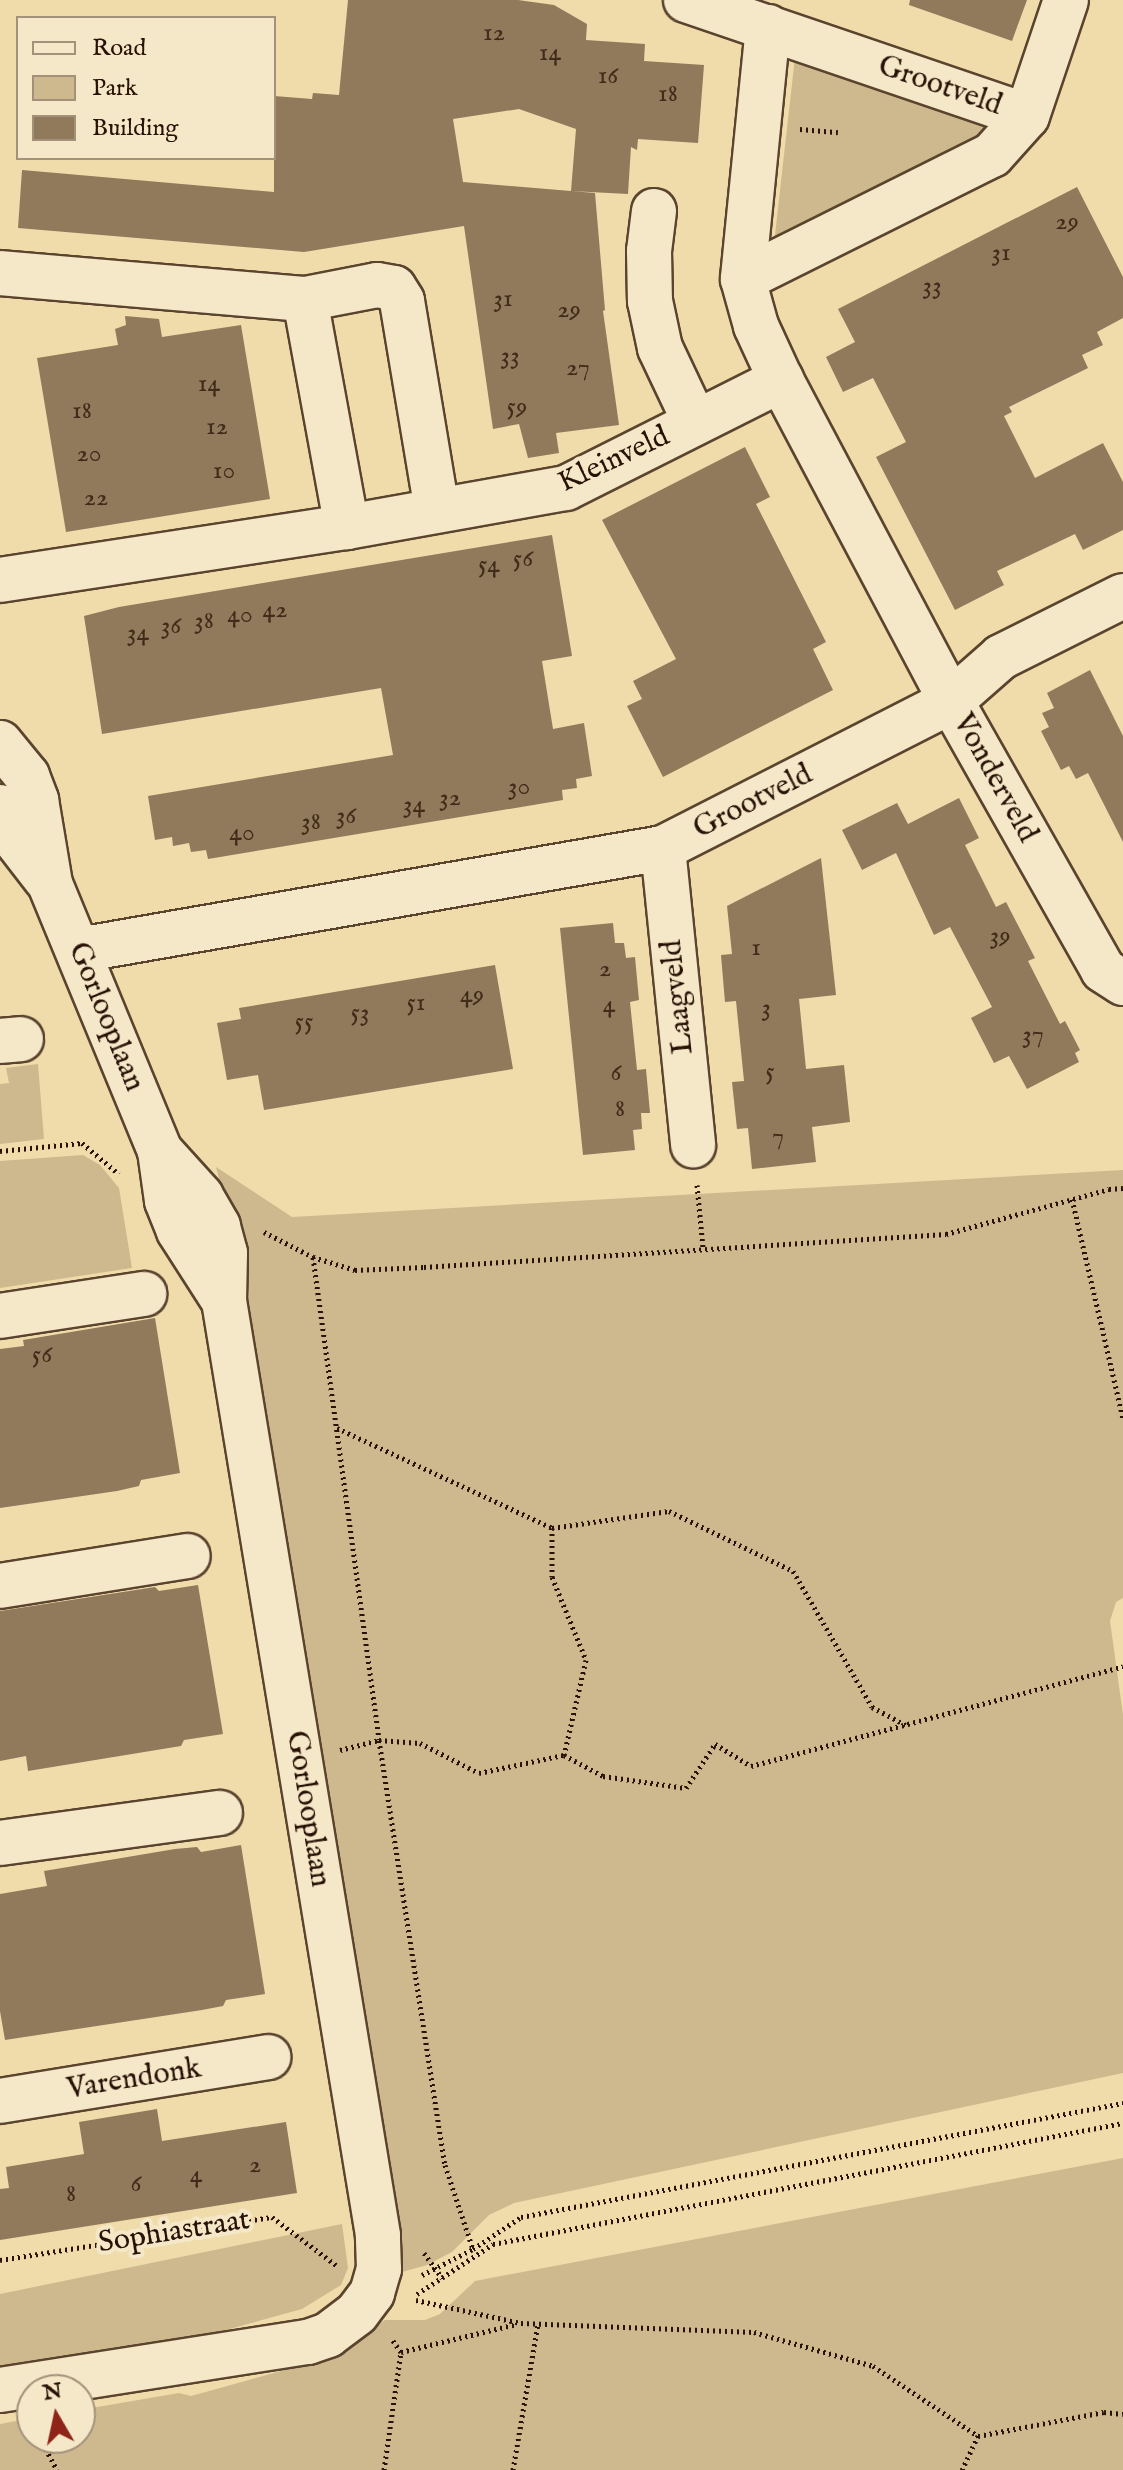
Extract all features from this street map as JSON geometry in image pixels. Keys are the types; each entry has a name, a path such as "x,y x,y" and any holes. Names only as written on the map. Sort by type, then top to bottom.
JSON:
{"street":[{"name":"Grootveld","path":"686,0 1027,116 992,155 743,279"},
{"path":"1027,116 1066,0"},
{"path":"768,27 743,279 756,326 781,380 951,701"},
{"path":"654,211 649,251 650,301 660,348 695,422"},
{"path":"0,273 305,299 377,285 394,288 402,301 437,510"},
{"path":"305,299 347,527"},
{"name":"Kleinveld","path":"0,580 347,527 566,488 781,380"},
{"name":"Vonderveld","path":"1123,596 1001,657 951,701 1103,970 1123,983"},
{"name":"Grootveld","path":"79,950 663,848 951,701"},
{"name":"Gorlooplaan","path":"0,743 27,776 36,800 50,884"},
{"name":"Gorlooplaan","path":"0,807 12,835 50,884 160,1151 167,1201 179,1231 224,1301 378,2235 376,2302"},
{"name":"Laagveld","path":"663,848 693,1145"},
{"path":"0,1316 144,1294"},
{"path":"0,1586 188,1556"},
{"path":"0,1843 220,1813"},
{"name":"Varendonk","path":"0,2101 268,2057"},
{"path":"0,2390 308,2342 328,2335 376,2302"}],"path":[{"path":"0,1151 82,1143"},
{"path":"693,1145 703,1247"},
{"path":"473,2249 445,2165 379,1740 313,1257 355,1270 946,1234 1123,1188"},
{"path":"1072,1199 1123,1419"},
{"path":"337,1428 552,1528 669,1511 793,1571 872,1707 907,1725"},
{"path":"552,1528 552,1577 586,1660 564,1755"},
{"path":"327,1753 379,1740 420,1743 479,1773 564,1755 603,1776 686,1788 715,1744 751,1766 1123,1666"},
{"path":"376,2302 473,2249 521,2217 1123,2103"},
{"path":"376,2302 493,2244 1123,2123"},
{"name":"Sophiastraat","path":"0,2260 272,2217 376,2302"},
{"path":"376,2302 521,2323 754,2332 873,2366 978,2436 1104,2412 1123,2414"},
{"path":"376,2302 401,2352 384,2470"},
{"path":"401,2352 521,2323"},
{"path":"513,2470 538,2324"},
{"path":"962,2470 978,2436"}],"green space":[{"path":"795,57 988,122 991,132 777,243 775,235"},
{"path":"38,1064 44,1139 0,1144 0,1084 9,1083 6,1068"},
{"path":"83,1155 100,1165 119,1188 132,1268 0,1288 0,1161"},
{"path":"216,1167 292,1217 1123,1170 1123,1598 1116,1602 1110,1621 1123,1715 1123,2073 514,2203 489,2215 452,2252 427,2265 402,2272 397,2216 236,1244"},
{"path":"1123,2158 1123,2470 0,2470 0,2424 16,2421 16,2454 96,2454 96,2407 179,2393 191,2396 324,2359 385,2320 425,2320 440,2314 475,2281"},
{"path":"342,2224 348,2268 341,2285 302,2309 179,2343 0,2371 0,2294"}],"building":[{"path":"348,0 518,0 554,5 587,24 586,40 645,44 644,61 704,65 698,143 638,139 637,150 631,147 628,194 571,191 595,193 603,311 619,425 556,433 559,453 528,458 519,424 493,429 464,226 304,252 18,228 22,170 274,192 276,96 312,99 313,93 339,95","holes":["519,109 576,129 571,191 463,182 453,119"]},
{"path":"910,0 1027,0 1012,41 909,5"},
{"path":"1077,187 1123,277 1123,318 1097,332 1103,345 1082,355 1088,368 1009,407 1012,412 1004,416 1035,478 1103,443 1123,482 1123,530 1083,550 1075,534 997,571 1004,585 955,610 876,457 906,442 873,378 843,392 826,357 855,342 838,309"},
{"path":"125,316 159,319 162,337 241,325 270,499 66,532 37,358 118,345 115,329 126,325"},
{"path":"745,447 770,497 756,504 826,642 813,649 833,690 663,777 627,706 642,699 633,681 676,659 602,520"},
{"path":"552,535 572,656 542,661 553,729 584,723 592,776 576,779 577,788 562,790 563,800 208,859 206,850 191,852 189,843 173,846 172,837 155,840 148,796 393,755 381,688 102,734 84,616 119,607"},
{"path":"1090,670 1123,736 1123,842 1088,773 1076,779 1069,766 1061,770 1041,731 1049,727 1042,713 1054,708 1047,693"},
{"path":"959,798 979,838 965,845 996,907 1006,902 1035,958 1028,961 1060,1024 1065,1021 1080,1050 1075,1053 1079,1062 1027,1089 1009,1056 994,1063 971,1018 992,1007 950,927 934,935 896,853 862,870 842,830 897,803 908,824"},
{"path":"821,858 836,995 799,999 806,1069 844,1065 850,1122 812,1127 816,1162 752,1169 748,1128 737,1129 732,1082 744,1081 736,1001 725,1002 721,955 732,954 727,906"},
{"path":"613,923 615,943 624,943 626,958 635,957 639,1000 630,1002 637,1070 646,1069 650,1113 641,1113 642,1129 633,1130 635,1150 583,1155 560,928"},
{"path":"495,965 513,1069 264,1110 258,1075 227,1080 217,1023 241,1019 239,1008"},
{"path":"155,1318 180,1473 141,1480 139,1486 117,1491 0,1508 0,1349 24,1346 23,1340"},
{"path":"198,1585 223,1734 184,1740 181,1746 28,1771 26,1756 0,1761 0,1611 155,1587 159,1591"},
{"path":"241,1845 265,1994 226,2000 223,2006 202,2010 5,2040 0,2011 0,1894 47,1886 44,1871 175,1849 197,1847 201,1852"},
{"path":"157,2109 162,2141 286,2122 297,2193 0,2240 0,2189 9,2188 6,2167 84,2154 79,2122"}]}
